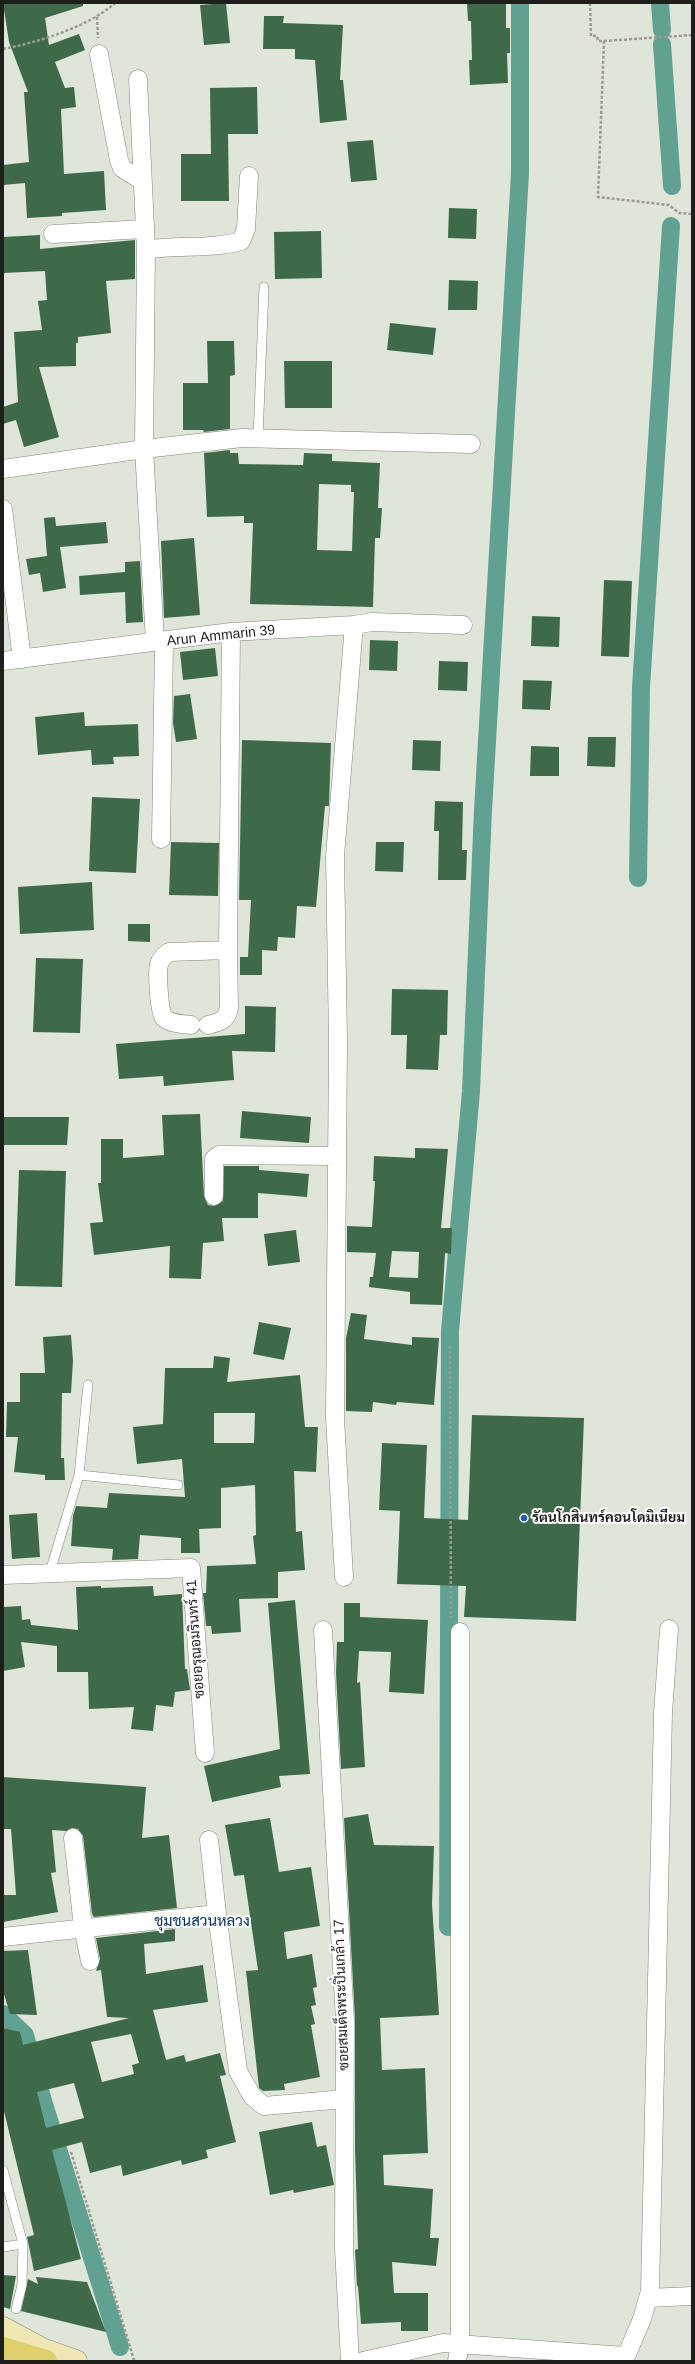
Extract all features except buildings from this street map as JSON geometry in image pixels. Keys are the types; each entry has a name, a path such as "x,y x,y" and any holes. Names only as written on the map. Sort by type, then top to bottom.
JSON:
{"main road":[{"path":"3,2328 42,2349 76,2361"},
{"path":"3,2348 46,2361"}],"street":[{"path":"99,54 119,160 122,168 142,181"},
{"path":"138,79 146,250 144,449 160,642 161,838"},
{"path":"146,250 168,246 225,246 241,241 246,229 249,176"},
{"path":"53,234 145,229"},
{"path":"3,469 144,449 242,438 471,444"},
{"path":"3,509 22,659"},
{"name":"Arun Ammarin 39","path":"3,661 231,632 354,625 372,622 463,625"},
{"path":"344,1577 335,1418 337,1156 335,856 354,625"},
{"path":"228,950 169,952 159,964 160,1008 163,1017 170,1022 200,1025 222,1021 228,1016 231,632"},
{"path":"214,1196 214,1158 218,1155 337,1156"},
{"name":"ซอยอรุณอมรินทร์ 41","path":"3,1575 50,1572 191,1568 204,1753"},
{"path":"363,2361 442,2343 458,2352 624,2359 642,2319 648,2298 663,1713 669,1629"},
{"name":"ซอยสมเด็จพระปิ่นเกล้า 17","path":"323,1630 345,2021 344,2248 350,2361"},
{"path":"458,2352 460,1632"},
{"path":"73,1838 83,1927 90,1961"},
{"path":"209,1840 217,1914 238,2071 252,2096 264,2106 345,2099"},
{"path":"3,1937 83,1927 217,1914"},
{"path":"648,2298 692,2296"}],"lane":[{"path":"258,438 264,287"},
{"path":"50,1572 79,1475 88,1385"},
{"path":"79,1475 178,1485"},
{"path":"3,2170 23,2244 22,2285 16,2309"},
{"path":"3,2247 23,2244"}],"path":[{"path":"3,49 33,43 103,14 115,3"},
{"path":"590,3 590,36 597,36 598,41 692,35"},
{"path":"604,41 598,197 669,205 679,212 692,214"},
{"path":"71,2152 134,2360"}],"waterway":[{"path":"448,1927 450,1331 471,1091 483,810 520,173 520,3"},
{"path":"660,3 662,30"},
{"path":"662,44 672,186"},
{"path":"638,878 641,687 671,226"},
{"path":"3,2014 25,2035 43,2101 120,2347"}],"place":[{"name":"รัตนโกสินทร์คอนโดมิเนียม","path":"524,1518"}],"district":[{"name":"ชุมชนสวนหลวง","path":"202,1922"}]}
